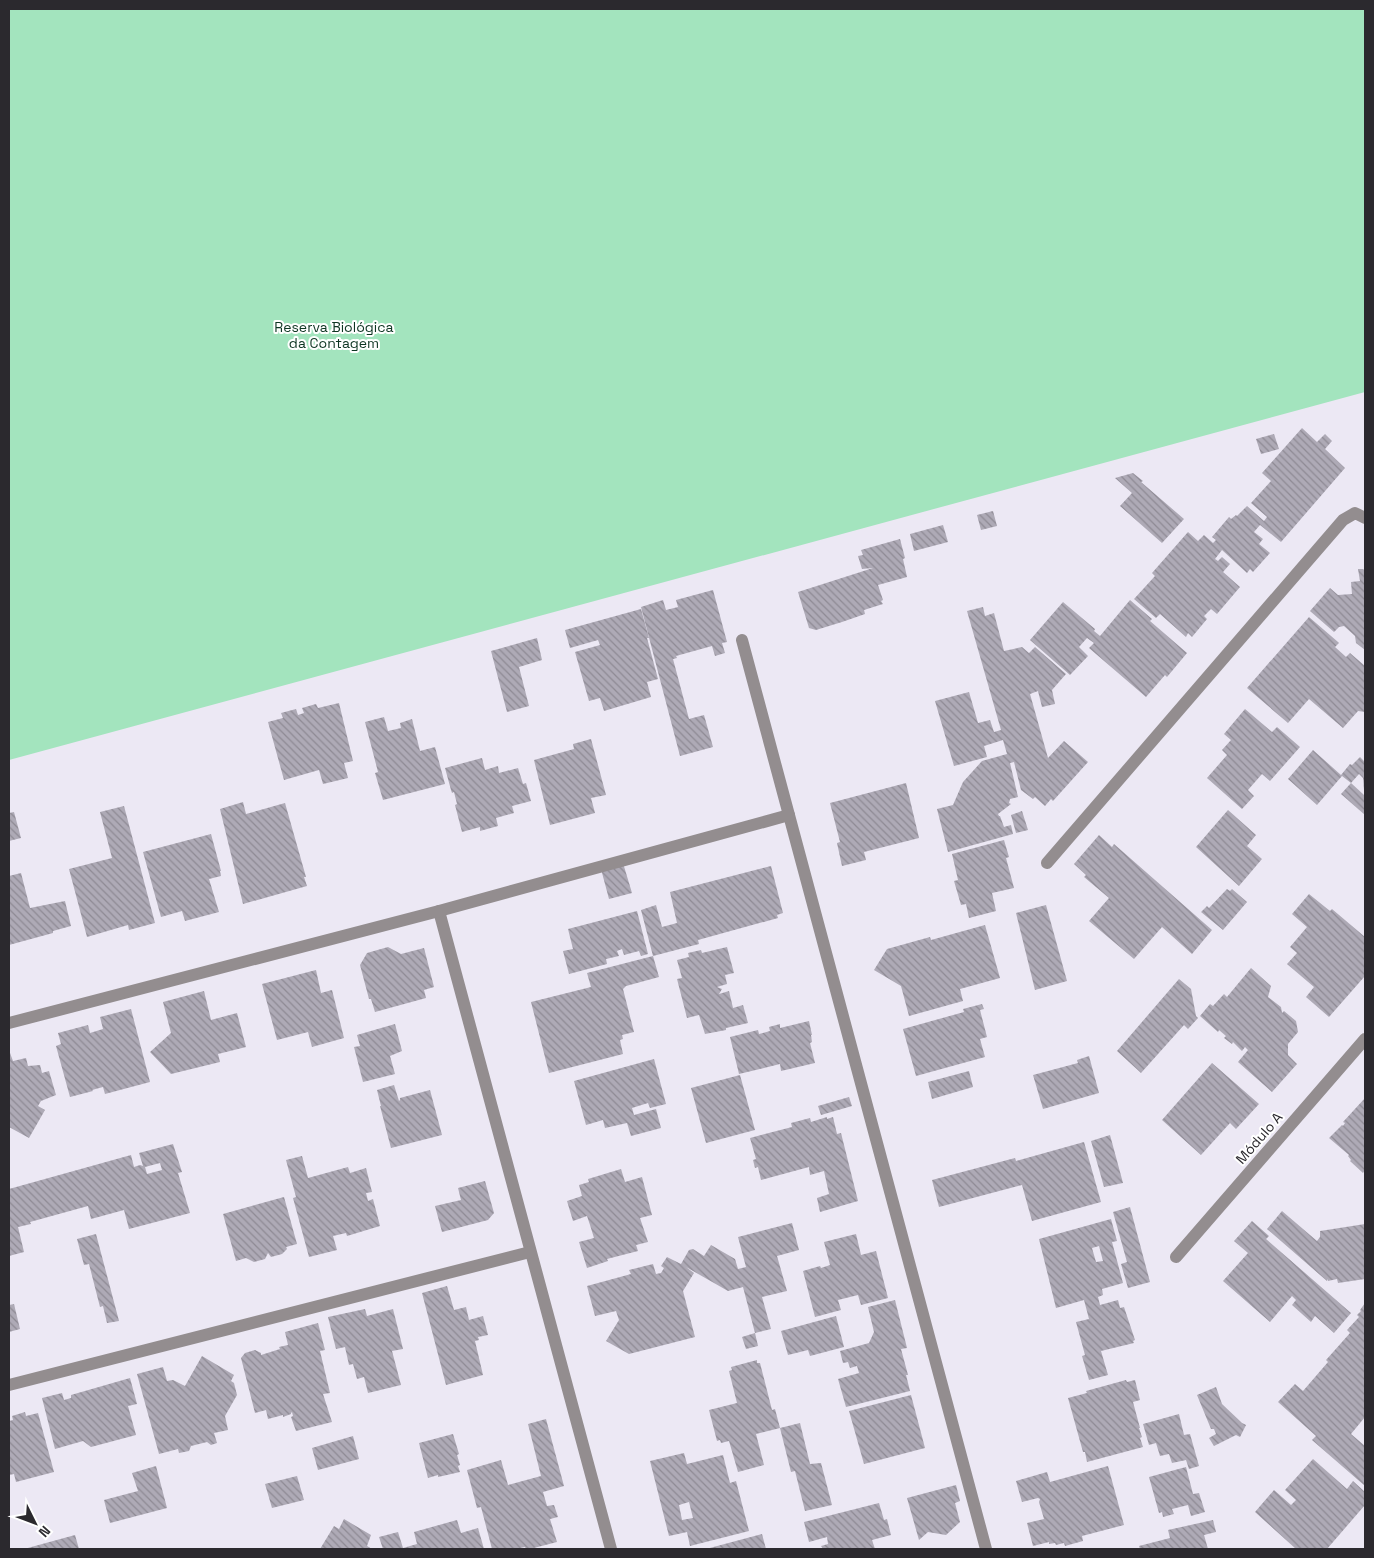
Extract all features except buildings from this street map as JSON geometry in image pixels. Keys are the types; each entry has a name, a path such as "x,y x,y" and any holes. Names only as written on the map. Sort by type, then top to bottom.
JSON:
{"street":[{"path":"1048,863 1342,520 1355,513 1365,518"},
{"path":"742,640 986,1549"},
{"path":"9,1023 438,911 789,815"},
{"path":"438,911 611,1549"},
{"name":"Módulo A","path":"1176,1257 1365,1039"},
{"path":"9,1385 530,1252"}],"green space":[{"name":"Reserva Biológica da Contagem","path":"9,9 1365,9 1365,392 9,760"}]}
